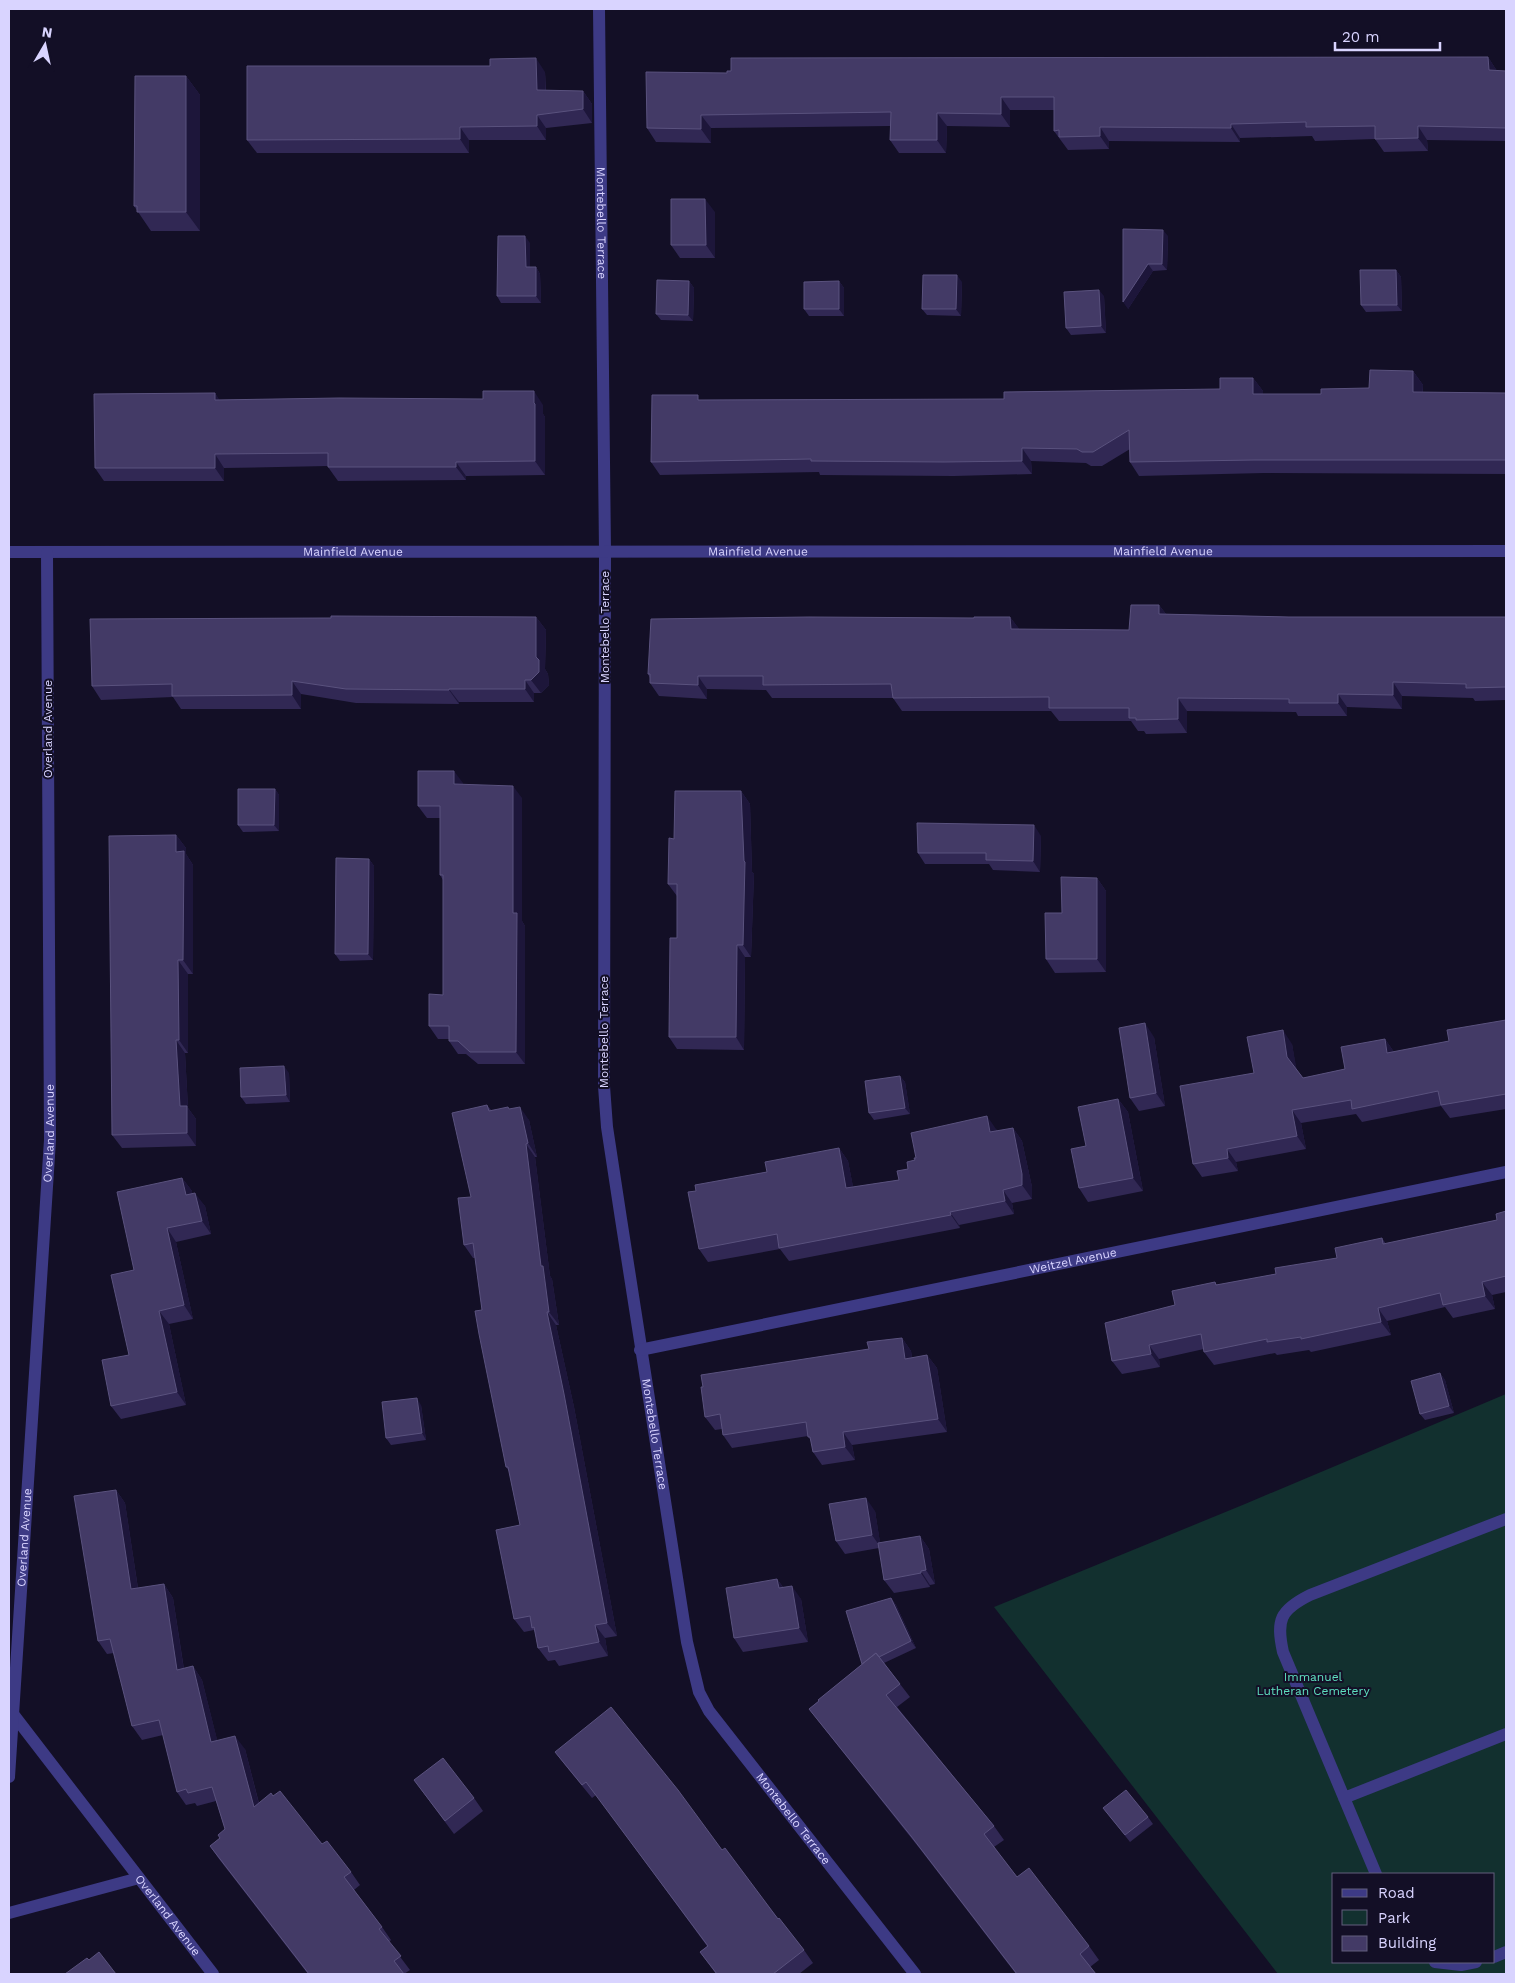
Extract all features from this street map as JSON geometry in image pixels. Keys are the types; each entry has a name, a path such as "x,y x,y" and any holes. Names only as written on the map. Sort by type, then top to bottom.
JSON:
{"street":[{"name":"Montebello Terrace","path":"599,9 605,552 604,1086 609,1136 640,1350 686,1642 699,1692 708,1710 915,1974"},
{"name":"Mainfield Avenue","path":"9,552 1506,551"},
{"name":"Overland Avenue","path":"9,1777 13,1714 13,1666 50,1140 47,552"},
{"name":"Weitzel Avenue","path":"640,1350 1506,1172"},
{"path":"1376,1873 1283,1652 1279,1634 1282,1618 1292,1604 1310,1596 1506,1519"},
{"name":"Overland Avenue","path":"13,1714 213,1974"},
{"path":"1344,1798 1506,1734"},
{"path":"9,1914 140,1878"},
{"path":"1444,1963 1461,1965 1471,1963"}],"green space":[{"name":"Immanuel Lutheran Cemetery","path":"1506,1394 1506,1974 1278,1974 994,1607"}],"building":[{"path":"1488,57 1489,70 1506,71 1506,128 1418,126 1418,138 1375,139 1375,126 1306,127 1306,122 1231,124 1231,128 1100,127 1100,136 1059,137 1059,130 1054,131 1054,97 1001,97 1001,114 937,113 937,140 890,140 891,112 701,115 701,129 647,128 646,72 727,73 727,71 731,71 731,58"},
{"path":"536,58 537,90 583,91 583,109 537,115 537,126 460,127 460,139 247,140 247,66 490,66 490,59"},
{"path":"135,76 186,76 186,212 137,212 137,206 134,206"},
{"path":"671,199 705,199 706,245 671,245"},
{"path":"1123,229 1163,230 1162,264 1148,264 1123,302"},
{"path":"498,236 525,236 526,267 536,267 536,296 497,296"},
{"path":"1360,270 1396,270 1397,305 1361,305"},
{"path":"923,275 957,275 956,309 922,309"},
{"path":"657,280 689,281 688,315 656,314"},
{"path":"839,281 839,309 804,309 804,282"},
{"path":"1099,290 1101,326 1066,328 1064,292"},
{"path":"1370,370 1413,371 1413,392 1506,393 1506,460 1130,462 1129,430 1093,452 1082,452 1077,449 1022,448 1022,461 811,461 811,459 651,462 652,395 698,395 698,400 1004,399 1004,392 1220,389 1220,378 1253,378 1253,394 1321,394 1321,389 1369,388"},
{"path":"483,391 534,391 535,461 456,462 456,467 328,467 328,453 215,454 215,468 95,468 94,394 215,393 215,400 339,398 483,399"},
{"path":"1131,605 1159,605 1159,614 1289,617 1506,617 1506,687 1466,688 1466,684 1393,682 1393,695 1338,694 1338,703 1289,703 1289,699 1178,698 1178,719 1136,720 1136,718 1129,718 1129,708 1049,708 1049,697 893,698 891,684 763,685 763,676 698,676 698,685 650,683 650,674 648,674 651,619 1010,617 1011,629 1129,630"},
{"path":"331,616 536,617 536,657 539,660 539,672 531,680 525,680 525,689 346,689 292,681 292,695 172,696 172,684 92,686 90,619 331,618"},
{"path":"418,771 454,771 454,784 513,786 513,913 517,913 516,1052 470,1052 458,1041 449,1041 449,1026 429,1026 429,994 443,995 443,875 440,875 440,806 418,806"},
{"path":"238,789 275,789 274,825 238,825"},
{"path":"675,791 741,791 745,862 743,945 737,945 736,1037 669,1037 670,938 677,938 677,884 668,884 669,838 674,839"},
{"path":"917,823 1034,825 1033,861 986,860 986,853 918,853"},
{"path":"176,835 176,852 184,851 183,960 178,960 179,1040 176,1040 180,1106 187,1106 187,1133 112,1135 109,836"},
{"path":"336,858 369,859 368,954 335,954"},
{"path":"1061,877 1097,878 1097,959 1046,959 1045,913 1062,913"},
{"path":"1506,1020 1506,1094 1441,1105 1438,1091 1352,1109 1351,1100 1292,1110 1297,1136 1227,1149 1228,1158 1193,1164 1180,1086 1254,1073 1247,1037 1283,1030 1287,1057 1303,1078 1345,1069 1341,1047 1385,1039 1387,1053 1449,1041 1447,1030"},
{"path":"1145,1023 1156,1093 1130,1098 1119,1028"},
{"path":"284,1066 286,1095 241,1097 240,1068"},
{"path":"900,1076 905,1108 869,1113 865,1081"},
{"path":"1118,1099 1133,1178 1079,1188 1071,1149 1086,1146 1078,1107"},
{"path":"487,1105 489,1111 508,1107 509,1109 520,1107 528,1143 526,1144 541,1266 543,1266 549,1312 547,1312 607,1623 595,1625 599,1642 549,1652 548,1646 538,1648 530,1616 514,1619 496,1530 520,1525 508,1467 506,1467 475,1311 482,1310 473,1243 464,1245 458,1198 471,1197 452,1113"},
{"path":"987,1116 990,1132 1013,1128 1022,1174 1022,1185 1003,1190 1005,1201 950,1212 951,1215 779,1248 777,1234 699,1249 688,1192 696,1191 695,1185 767,1172 765,1162 839,1148 846,1188 899,1180 897,1171 908,1169 907,1162 916,1158 911,1133"},
{"path":"182,1178 186,1195 195,1193 202,1221 167,1228 184,1305 159,1311 177,1392 111,1406 102,1360 129,1355 111,1275 134,1270 117,1192"},
{"path":"1506,1211 1506,1276 1482,1282 1485,1296 1443,1305 1440,1293 1378,1308 1381,1322 1301,1339 1301,1337 1267,1342 1267,1339 1204,1352 1201,1334 1149,1345 1151,1354 1112,1361 1105,1323 1175,1305 1172,1291 1215,1282 1216,1285 1276,1274 1275,1268 1337,1258 1335,1248 1382,1238 1383,1244 1497,1220 1496,1214"},
{"path":"902,1338 905,1359 927,1355 938,1419 843,1432 845,1447 813,1452 806,1422 723,1435 720,1414 705,1417 701,1375 869,1349 867,1342"},
{"path":"1440,1373 1449,1406 1420,1414 1411,1381"},
{"path":"417,1398 422,1433 386,1438 382,1402"},
{"path":"116,1490 131,1589 164,1584 177,1670 193,1666 211,1742 235,1736 254,1807 271,1793 273,1796 280,1791 322,1844 327,1841 351,1872 344,1877 382,1927 379,1929 401,1956 394,1961 404,1974 309,1974 210,1846 220,1838 218,1835 225,1829 212,1787 188,1793 186,1789 177,1792 159,1720 132,1726 110,1639 98,1641 74,1496"},
{"path":"866,1498 872,1535 836,1541 829,1504"},
{"path":"920,1536 926,1570 921,1571 921,1573 884,1580 878,1543"},
{"path":"777,1579 779,1588 792,1586 799,1628 734,1638 726,1588"},
{"path":"891,1598 911,1641 879,1657 876,1653 862,1664 846,1611"},
{"path":"876,1653 900,1684 886,1695 994,1826 984,1834 1017,1877 1029,1868 1089,1946 1080,1954 1096,1974 1017,1974 911,1836 809,1709"},
{"path":"611,1707 678,1790 722,1850 725,1848 778,1919 804,1950 773,1974 717,1974 700,1952 708,1946 586,1782 582,1785 555,1752"},
{"path":"443,1758 474,1798 445,1821 414,1780"},
{"path":"1126,1790 1148,1817 1125,1835 1103,1808"},
{"path":"99,1952 116,1974 65,1974 87,1958 89,1960"}]}
